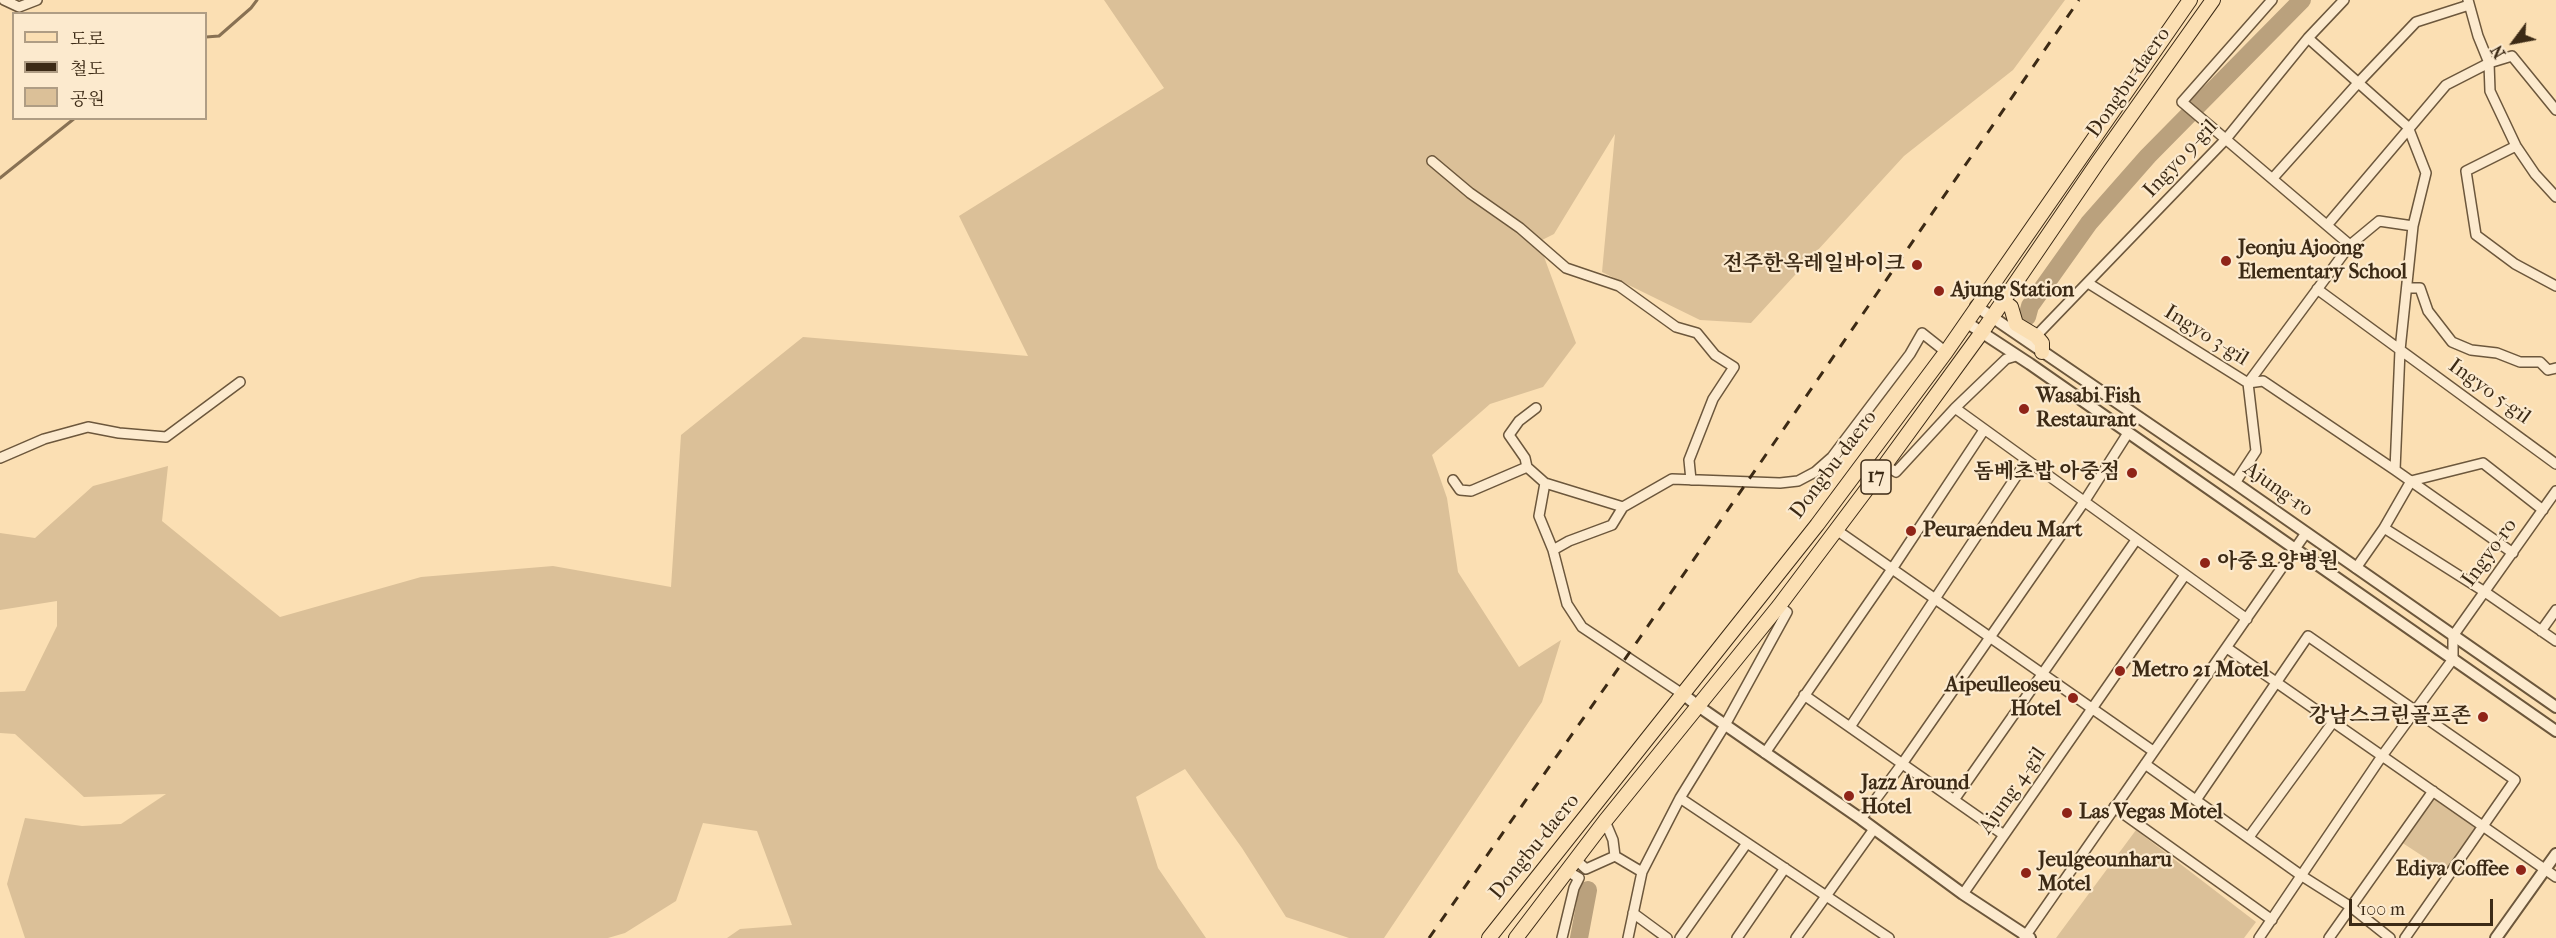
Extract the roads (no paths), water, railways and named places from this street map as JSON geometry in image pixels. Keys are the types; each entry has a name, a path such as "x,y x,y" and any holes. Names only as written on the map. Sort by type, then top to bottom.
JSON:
{"main road":[{"name":"Dongbu-daero","path":"1489,938 1817,525 1946,352 2190,0"},
{"name":"Dongbu-daero","path":"1515,938 1574,870 1605,821 1779,606 1885,465 1992,318 2213,0"},
{"path":"2002,301 2011,307 2016,324 2036,336 2042,343 2042,352"}],"street":[{"path":"4,0 19,7 37,0"},
{"path":"2272,0 2182,102 2350,245"},
{"name":"Ingyo 9-gil","path":"2036,336 2226,139 2308,38 2344,0"},
{"path":"2273,178 2416,22 2469,3 2478,36 2489,63 2490,90 2516,147 2535,174 2556,197"},
{"path":"2308,38 2408,127 2426,173 2413,226 2400,350 2395,470"},
{"path":"2328,224 2446,85 2489,63 2512,56 2556,111"},
{"path":"2516,147 2466,171 2476,235 2515,264 2556,286"},
{"path":"1432,161 1470,193 1520,228 1566,267 1619,286 1676,327 1697,333 1715,355 1734,367 1713,399 1689,460 1691,480"},
{"path":"2235,483 2256,451 2248,383 2350,245 2379,221 2413,226"},
{"name":"Ingyo 3-gil","path":"2088,283 2248,383 2263,381 2411,481 2513,554"},
{"path":"2407,288 2420,288 2428,311 2452,342 2471,350 2497,353 2520,362 2540,362 2548,370 2556,368"},
{"name":"Ingyo 5-gil","path":"2317,289 2556,464"},
{"name":"Ajung-ro","path":"1976,306 2556,707"},
{"name":"Ajung-ro","path":"1966,322 2556,731"},
{"path":"1553,550 1569,541 1612,525 1623,507 1672,479 1780,483 1798,481 1815,472 1832,457 1910,354 1922,333 1946,352"},
{"path":"1885,465 1896,472 1955,408 2006,360 2016,356"},
{"path":"0,459 44,439 88,427 119,433 166,437 240,382"},
{"path":"1536,408 1519,421 1509,435 1525,458 1527,467 1545,483 1623,507"},
{"path":"1955,408 2247,619"},
{"path":"1765,753 1892,569 1984,430"},
{"path":"1861,819 1902,764 2084,502 2128,433"},
{"path":"1850,727 2027,460"},
{"path":"2356,568 2384,528 2411,481 2483,463 2543,510"},
{"path":"1453,480 1460,490 1471,491 1527,467"},
{"path":"1545,483 1539,516 1553,550 1567,604 1582,627 1684,695 2027,937 2114,807 2306,533"},
{"name":"Ingyo-ro","path":"2453,636 2556,491"},
{"path":"2384,528 2556,641"},
{"path":"1835,529 2153,751"},
{"name":"Ajung 4-gil","path":"1954,800 2136,540"},
{"name":"Ajung 4-gil","path":"1963,894 2185,575"},
{"path":"1628,938 1642,872 1680,798 1725,725 1787,612 1779,606"},
{"path":"2541,631 2556,610"},
{"path":"2196,800 2308,636 2515,780 2405,938"},
{"path":"2259,938 2382,756 2453,658 2453,636"},
{"path":"2227,648 2556,877"},
{"path":"1804,695 2004,835"},
{"path":"2249,837 2334,722"},
{"path":"2145,764 2302,876 2351,907 2391,938"},
{"path":"2329,938 2433,791"},
{"path":"1680,798 1889,938"},
{"path":"2114,807 2272,920"},
{"path":"1605,821 1613,840 1615,856"},
{"path":"1796,938 1875,829"},
{"path":"1680,938 1747,843"},
{"path":"2496,938 2556,854"},
{"path":"1615,856 1642,872"},
{"path":"1574,870 1586,869 1615,856"},
{"path":"1737,938 1785,868"},
{"path":"1574,870 1586,869"},
{"path":"1562,938 1574,888 1574,870"},
{"path":"1633,914 1667,938"},
{"path":"1499,925 1515,938"},
{"path":"1867,938 1874,928"}],"waterway":[{"path":"207,37 219,36 257,0"},
{"path":"2027,317 2030,306 2089,223 2148,156 2302,0"},
{"path":"0,178 72,120"},
{"path":"1579,938 1588,890"}],"railway":[{"path":"1429,938 1639,639 2079,0"}],"place":[{"name":"Jeonju Ajoong Elementary School","path":"2226,261"},
{"name":"전주한옥레일바이크","path":"1917,265"},
{"name":"Ajung Station","path":"1939,291"},
{"name":"Wasabi Fish Restaurant","path":"2024,409"},
{"name":"돔베초밥 아중점","path":"2132,473"},
{"name":"Peuraendeu Mart","path":"1911,531"},
{"name":"아중요양병원","path":"2205,563"},
{"name":"Metro 21 Motel","path":"2120,671"},
{"name":"Aipeulleoseu Hotel","path":"2073,698"},
{"name":"강남스크린골프존","path":"2483,717"},
{"name":"Jazz Around Hotel","path":"1849,796"},
{"name":"Las Vegas Motel","path":"2067,813"},
{"name":"Ediya Coffee","path":"2521,870"},
{"name":"Jeulgeounharu Motel","path":"2026,873"}]}
